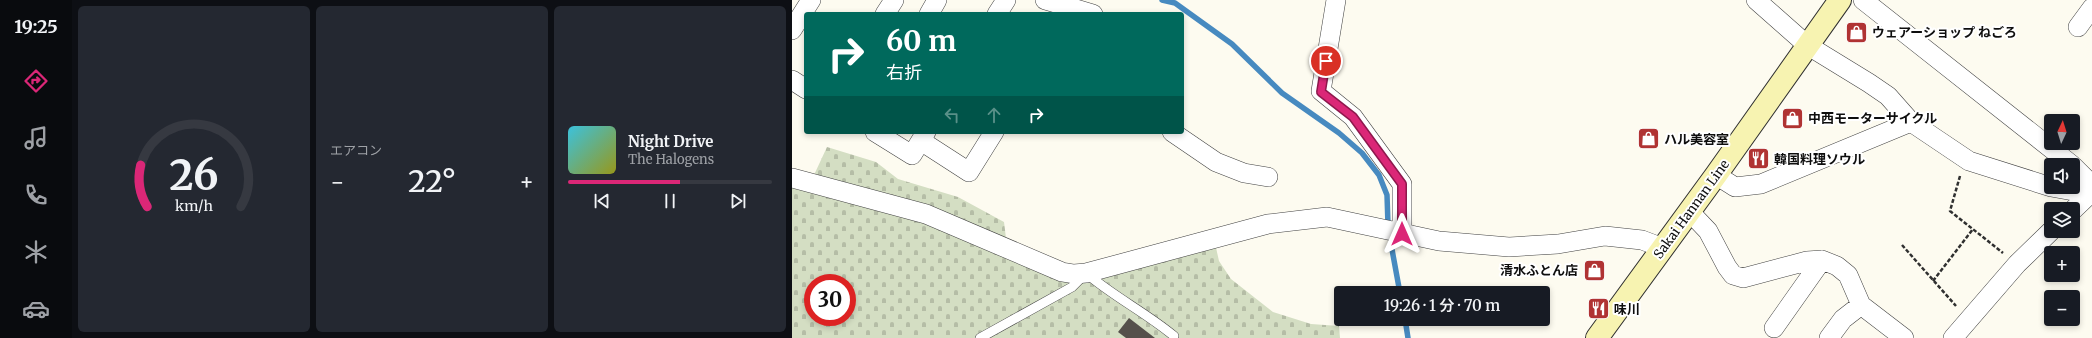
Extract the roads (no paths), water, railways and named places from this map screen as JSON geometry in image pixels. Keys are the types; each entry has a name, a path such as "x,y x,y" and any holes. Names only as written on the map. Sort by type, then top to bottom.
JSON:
{"main road":[{"name":"Sakai Hannan Line","path":"1597,338 1716,175 1840,0"}],"street":[{"path":"792,30 811,0"},
{"path":"886,12 894,0"},
{"path":"930,12 937,0"},
{"path":"998,12 1006,0"},
{"path":"1045,0 1068,11"},
{"path":"1336,0 1321,92 1353,117 1402,184 1402,234"},
{"path":"1756,0 1808,45 1882,92 1911,122 1965,159 2051,187 2091,190"},
{"path":"1863,0 2063,158"},
{"path":"2078,27 2092,8"},
{"path":"792,80 804,88"},
{"path":"1716,175 1735,187 1761,184 1911,122"},
{"path":"878,134 912,155 923,136 969,172 993,134"},
{"path":"1175,134 1216,162 1244,173 1268,176"},
{"path":"2080,176 2091,190"},
{"path":"792,178 926,214 1062,272 1074,274 1086,273 1268,224 1327,217 1357,222 1402,234 1439,241 1510,247 1558,244 1605,236 1642,240 1663,248"},
{"path":"2080,202 2091,190"},
{"path":"1689,211 1708,231 1727,267 1733,275 1743,278 1807,261 1822,260 1837,266 1848,275 1861,305 1904,338"},
{"path":"1953,338 2017,264 2044,238"},
{"path":"1774,328 1822,260"},
{"path":"1829,338 1842,319 1861,305"}],"lane":[{"path":"980,338 1072,287 1086,273 1102,287 1150,316 1174,336"}],"waterway":[{"path":"1162,0 1175,3 1232,44 1282,93 1339,133 1362,153 1379,175 1387,195 1388,225"},
{"path":"1391,244 1399,286"},
{"path":"1406,326 1408,338"}],"place":[{"name":"ウェアーショップ ねごろ","path":"1857,32"},
{"name":"中西モーターサイクル","path":"1793,118"},
{"name":"ハル美容室","path":"1649,139"},
{"name":"韓国料理ソウル","path":"1758,159"},
{"name":"清水ふとん店","path":"1594,270"},
{"name":"味川","path":"1599,309"}]}
